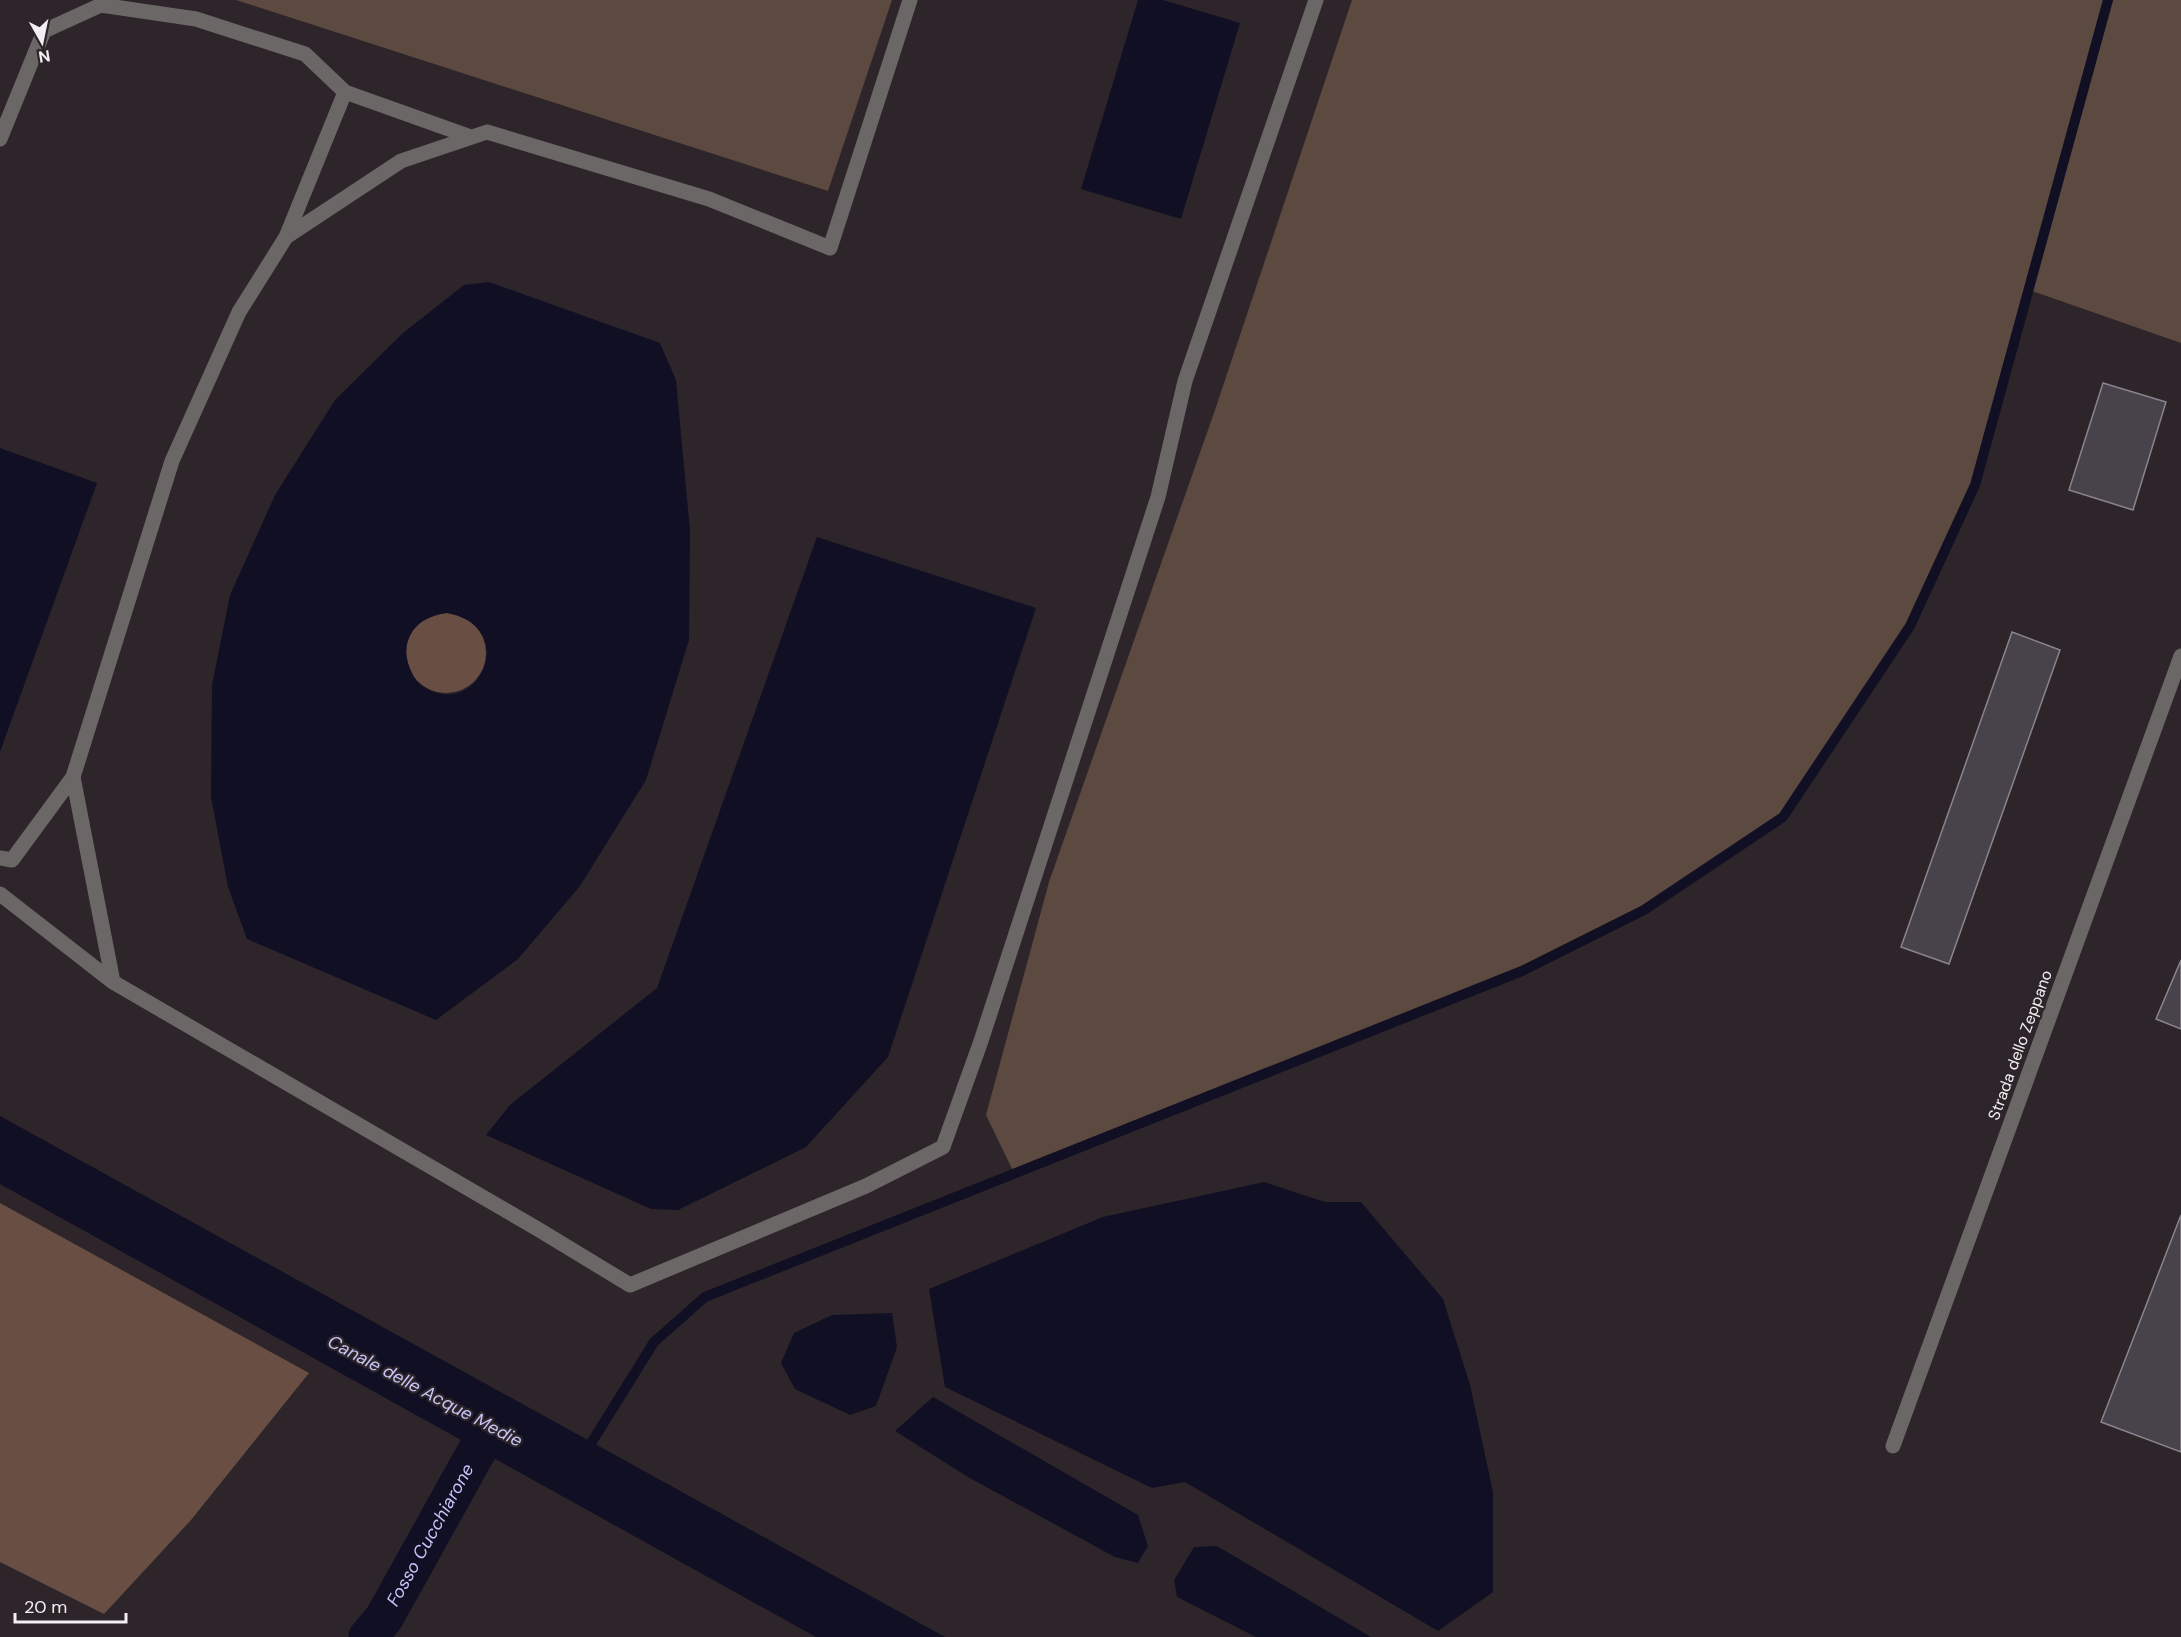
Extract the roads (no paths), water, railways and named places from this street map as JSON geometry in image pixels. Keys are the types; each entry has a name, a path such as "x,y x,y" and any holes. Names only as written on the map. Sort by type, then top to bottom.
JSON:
{"street":[{"path":"286,237 401,161 488,132 708,198 830,248 910,0"},
{"path":"0,894 113,982 630,1285 866,1185 944,1147 981,1041 1158,496 1185,381 1316,0"},
{"path":"0,140 44,31 101,5 196,19 305,54 345,92 471,137"},
{"path":"0,858 12,860 73,777 172,461 239,312 286,237 345,92"},
{"name":"Strada dello Zeppano","path":"1893,1446 2181,656"},
{"path":"73,777 113,982"}],"water":[{"path":"1138,0 1163,0 1240,23 1181,219 1081,189"},
{"path":"489,282 660,343 676,380 690,531 689,640 646,780 580,886 518,959 436,1020 247,939 228,887 211,797 212,685 230,595 275,495 335,400 403,333 464,285","holes":["447,613 468,621 481,633 486,648 485,664 478,678 467,689 452,694 434,692 422,685 415,678 408,664 406,653 411,634 425,620"]},
{"path":"0,448 97,483 0,752"},
{"path":"817,537 1036,608 888,1057 806,1147 678,1210 651,1209 486,1135 510,1105 657,988"},
{"name":"Canale delle Acque Medie","path":"0,1116 945,1637 816,1637 0,1184"},
{"path":"1264,1182 1325,1202 1361,1202 1443,1299 1470,1385 1493,1492 1493,1592 1438,1631 1185,1482 1152,1488 945,1387 929,1289 1103,1217"},
{"path":"892,1313 897,1347 876,1406 850,1415 795,1389 781,1363 794,1333 832,1315"},
{"path":"933,1397 1138,1515 1148,1546 1138,1563 1115,1557 968,1477 895,1431"},
{"path":"1217,1546 1371,1637 1256,1637 1177,1597 1174,1580 1194,1547"}],"waterway":[{"path":"585,1453 654,1342 705,1297 1522,971 1644,910 1783,817 1910,626 1975,485 2108,0"},
{"name":"Fosso Cucchiarone","path":"368,1637 384,1618 489,1429"}]}
